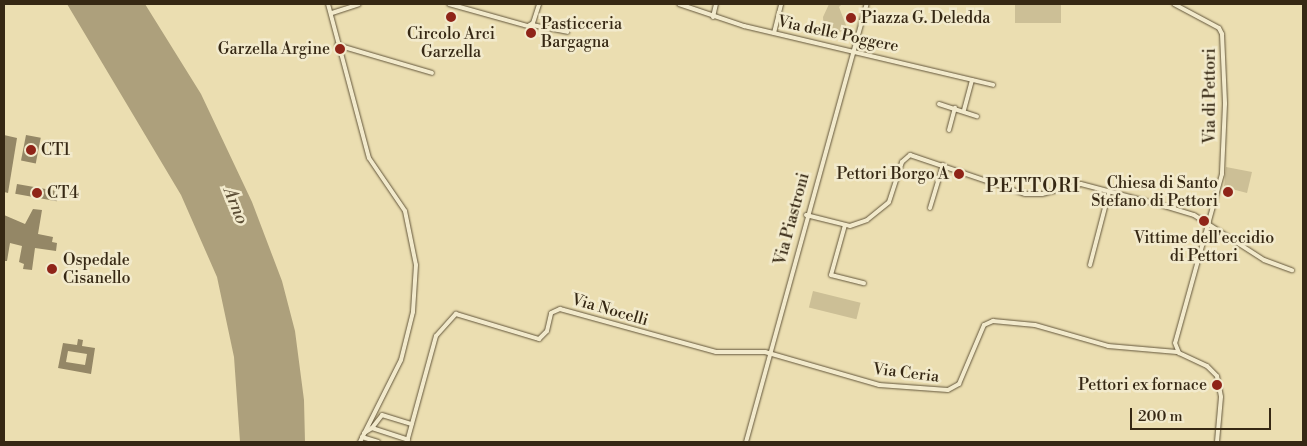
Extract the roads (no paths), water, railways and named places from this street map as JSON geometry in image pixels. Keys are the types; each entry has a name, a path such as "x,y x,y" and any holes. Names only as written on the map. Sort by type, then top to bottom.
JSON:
{"street":[{"path":"328,4 332,13 336,45 360,114 369,158 399,200 409,223 416,265 413,312 401,360 360,442"},
{"path":"332,13 359,4"},
{"path":"449,4 512,23 567,32"},
{"path":"532,25 539,4"},
{"name":"Via delle Poggere","path":"679,4 713,17 774,33 993,85"},
{"path":"713,17 716,4"},
{"path":"774,33 781,4"},
{"name":"Via Piastroni","path":"746,442 806,215 852,50 867,4"},
{"name":"Via di Pettori","path":"1174,4 1219,28 1222,34 1223,164 1177,335 1177,352"},
{"path":"336,45 432,73"},
{"path":"964,110 972,80"},
{"path":"939,104 964,110 977,116"},
{"path":"949,130 955,108"},
{"path":"806,215 845,225 861,223 887,205 907,156 943,166 1025,194 1081,184 1199,219 1205,226 1225,233 1264,260 1292,270"},
{"path":"930,208 943,166"},
{"path":"1090,265 1108,192"},
{"path":"1199,219 1209,214"},
{"path":"845,225 832,274 864,283"},
{"name":"Via Nocelli","path":"408,441 436,336 456,314 538,339 547,331 551,313 560,309 716,352 770,353"},
{"name":"Via Ceria","path":"770,353 880,385 948,390 959,384 984,325 993,320 1035,325 1108,346 1177,352"},
{"path":"1177,352 1207,366 1217,376 1220,397 1217,442"},
{"path":"363,435 372,428 382,415 412,424"},
{"path":"372,428 408,441"},
{"path":"363,435 378,442"}],"water":[{"name":"Arno","path":"67,4 145,4 201,94 252,202 282,281 295,331 304,400 305,442 240,442 234,357 217,277 181,195"}],"place":[{"name":"Circolo Arci Garzella","path":"451,17"},
{"name":"Piazza G. Deledda","path":"851,18"},
{"name":"Pasticceria Bargagna","path":"531,33"},
{"name":"Garzella Argine","path":"340,49"},
{"name":"CT1","path":"31,150"},
{"name":"Pettori Borgo A","path":"959,174"},
{"name":"Chiesa di Santo Stefano di Pettori","path":"1228,192"},
{"name":"CT4","path":"37,193"},
{"name":"Vittime dell'eccidio di Pettori","path":"1204,221"},
{"name":"Ospedale Cisanello","path":"52,269"},
{"name":"Pettori ex fornace","path":"1217,385"}],"district":[{"name":"PETTORI","path":"1033,187"}]}
